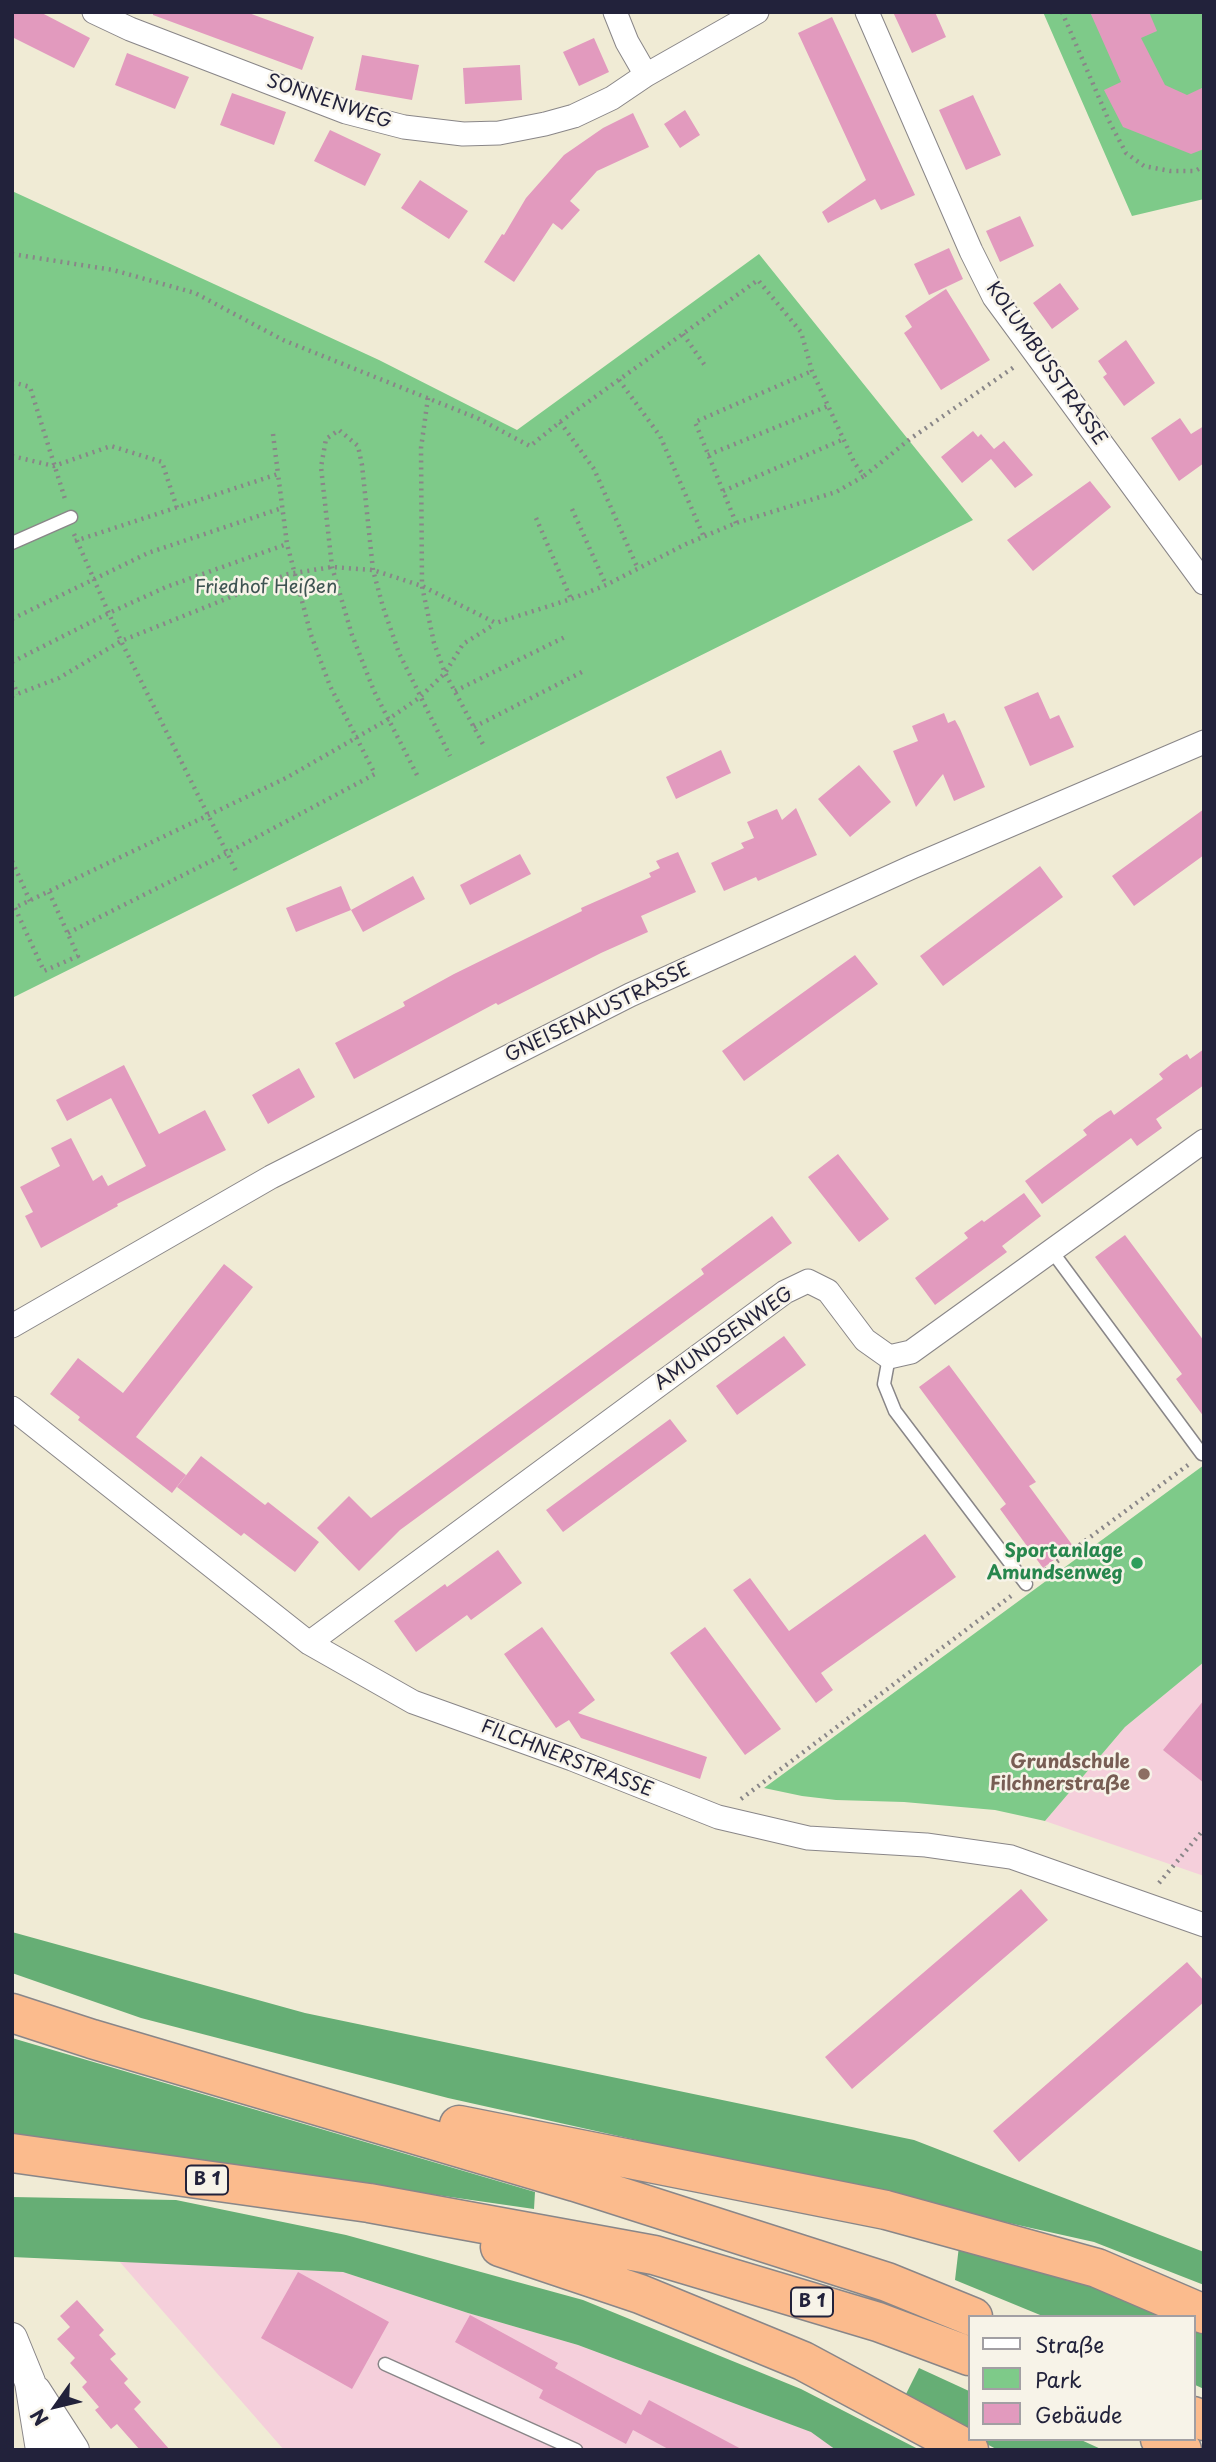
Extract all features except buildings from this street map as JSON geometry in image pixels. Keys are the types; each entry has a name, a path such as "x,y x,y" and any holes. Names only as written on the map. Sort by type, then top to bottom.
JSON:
{"highway":[{"path":"12,2013 575,2182 887,2282 968,2315"},
{"path":"234,2081 886,2210 1097,2268 1204,2314"},
{"name":"B 1","path":"29,2155 369,2203 654,2255 878,2322 968,2356"},
{"path":"369,2203 639,2294 791,2355 969,2450"},
{"path":"1164,2441 1182,2450"}],"street":[{"name":"SONNENWEG","path":"94,12 130,29 346,111 404,127 451,133 499,133 564,119 612,98 646,75 757,12"},
{"path":"615,12 627,42 646,75"},
{"name":"KOLUMBUSSTRASSE","path":"867,12 971,251 994,297 1204,583"},
{"name":"GNEISENAUSTRASSE","path":"12,1326 271,1177 630,995 912,867 1204,742"},
{"path":"888,1357 911,1352 1204,1140"},
{"name":"AMUNDSENWEG","path":"309,1643 785,1292 808,1281 828,1291 865,1340 888,1357"},
{"name":"FILCHNERSTRASSE","path":"12,1408 309,1643 413,1702 572,1759 718,1817 808,1838 926,1845 1011,1857 1204,1925"},
{"path":"12,2338 30,2382 74,2450"},
{"path":"30,2382 41,2450"}],"lane":[{"path":"12,542 71,517"},
{"path":"1051,1250 1202,1454"},
{"path":"888,1357 884,1384 895,1411 1026,1584"},
{"path":"385,2364 576,2450"}],"path":[{"path":"1062,12 1109,121 1126,153 1144,166 1170,171 1195,171 1204,166"},
{"path":"12,254 113,270 195,293 283,340 477,418 530,446 758,279 801,332 812,371 854,462 864,476"},
{"path":"682,334 706,368"},
{"path":"49,892 78,956 44,971 14,909 49,892 209,817 286,778 387,720 419,698 445,673 463,644 496,623 606,585 736,523 836,492 864,476 910,439 1035,353"},
{"path":"736,523 695,422 812,371"},
{"path":"620,380 660,436 704,537"},
{"path":"12,382 30,387 71,517 75,541 121,641 236,871"},
{"path":"428,398 421,448 422,586 434,643 445,673 485,748"},
{"path":"708,455 828,406"},
{"path":"560,422 594,469 638,569"},
{"path":"416,775 387,720 352,635 332,567 321,467 326,439 339,430 358,446 373,569 383,607 419,698 450,756"},
{"path":"68,933 375,775 330,686 316,648 287,544 273,435"},
{"path":"723,491 844,439"},
{"path":"12,456 54,466 111,446 162,462 177,508"},
{"path":"75,541 278,474"},
{"path":"12,619 148,553 282,508"},
{"path":"572,509 606,585"},
{"path":"536,518 571,599"},
{"path":"12,662 109,612 166,587 287,544"},
{"path":"12,681 15,695 59,678 121,641 294,573 332,567 373,569 422,586 496,623"},
{"path":"455,691 565,637"},
{"path":"474,727 582,672"},
{"path":"12,861 30,901"},
{"path":"718,1817 761,1782 1202,1454"},
{"path":"1143,1903 1204,1829"}],"shaded area":[{"name":"Grundschule Filchnerstraße","path":"1204,1662 1204,1876 1045,1821 1125,1727"},
{"path":"119,2261 343,2272 578,2345 812,2432 850,2450 284,2450"}],"green space":[{"path":"1043,12 1204,12 1204,199 1132,216"},
{"name":"Friedhof Heißen","path":"12,191 379,360 517,430 759,254 973,520 12,998"},
{"name":"Sportanlage Amundsenweg","path":"1204,1465 1204,1662 1125,1727 1045,1821 995,1810 904,1802 836,1800 764,1788"},
{"path":"12,1932 305,2013 914,2140 1204,2252 1204,2285 1094,2242 448,2098 141,2018 12,1973"},
{"path":"12,2038 535,2192 534,2209 12,2134"},
{"path":"12,2197 176,2200 346,2235 583,2300 801,2389 920,2450 836,2450 811,2432 578,2345 343,2272 12,2257"},
{"path":"959,2246 1072,2274 1171,2315 1040,2315 955,2280"},
{"path":"1195,2325 1204,2328 1204,2389 1195,2385"},
{"path":"919,2368 968,2391 968,2434 903,2400"},
{"path":"981,2441 1083,2441 1103,2450 998,2450"}],"place":[{"name":"Sportanlage Amundsenweg","path":"1137,1563"},
{"name":"Grundschule Filchnerstraße","path":"1144,1774"}]}
